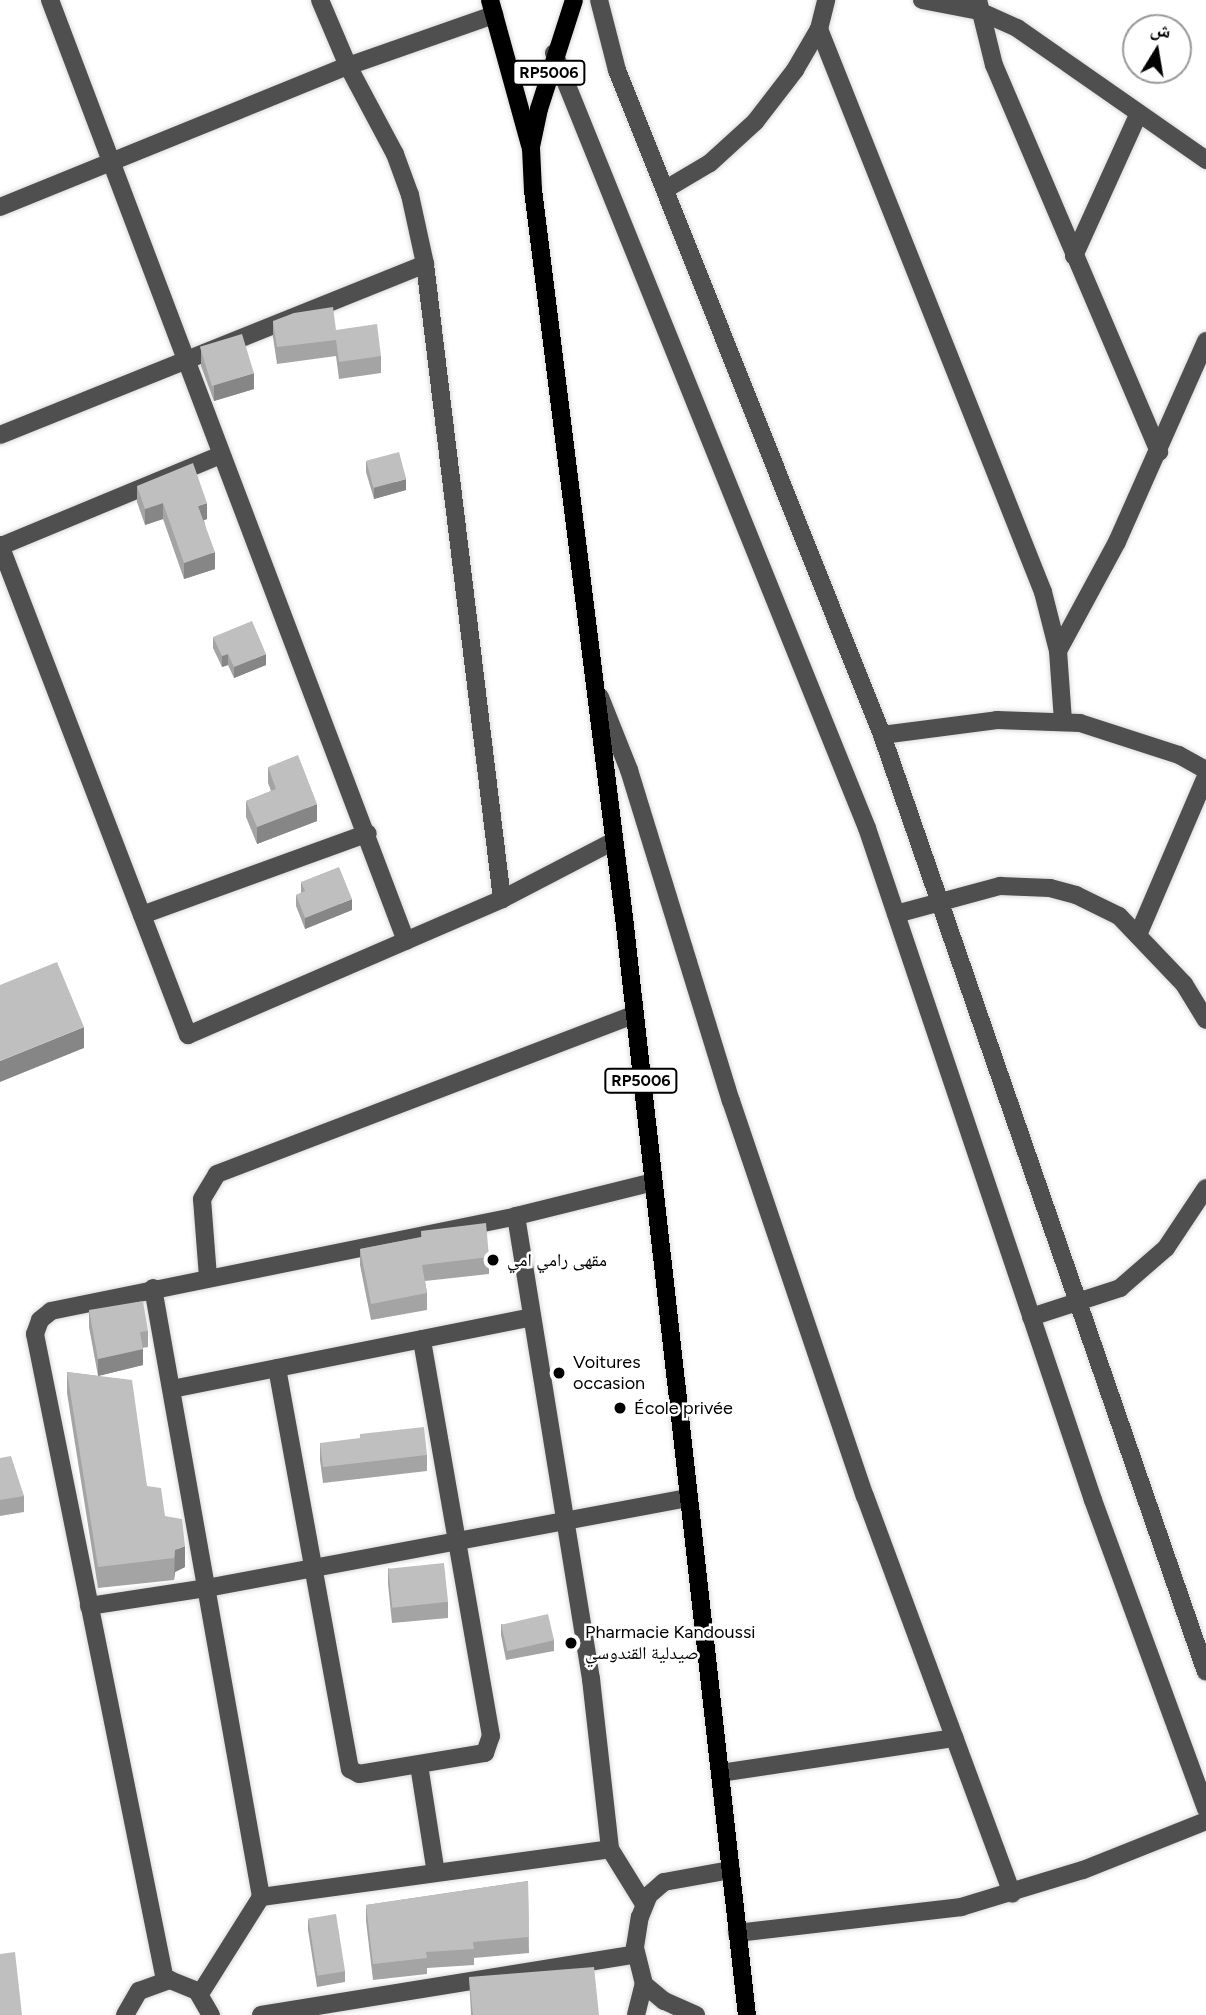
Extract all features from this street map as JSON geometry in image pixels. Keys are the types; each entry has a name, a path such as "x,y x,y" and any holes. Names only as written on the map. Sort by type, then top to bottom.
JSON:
{"main road":[{"name":"RP5006","path":"531,148 554,53 574,0"},
{"name":"RP5006","path":"492,7 531,148 538,237 614,841 747,2015"}],"street":[{"path":"50,0 110,166 368,833 406,942"},
{"path":"320,0 348,66 395,154 410,195 425,264 502,900"},
{"path":"599,0 617,70 881,735 1206,1672"},
{"path":"666,189 710,163 755,122 795,71 819,29 826,0"},
{"path":"922,0 979,6 1017,28 1206,160"},
{"path":"979,6 995,65 1159,452"},
{"path":"0,207 110,166 492,7"},
{"path":"819,29 1043,593 1058,651 1063,721"},
{"path":"554,53 814,688 895,914 1031,1317 1206,1809"},
{"path":"1074,256 1138,115"},
{"path":"0,435 425,264"},
{"path":"1058,651 1099,578 1159,452 1206,341"},
{"path":"221,455 0,546 188,1035 502,900 614,841"},
{"path":"594,684 629,770 731,1101 856,1470 1012,1894"},
{"path":"881,735 997,720 1063,721 1122,734 1206,770"},
{"path":"1138,935 1206,776"},
{"path":"142,915 368,833"},
{"path":"895,914 1000,886 1050,888 1097,902 1138,935 1184,984 1206,1020"},
{"path":"208,1277 202,1199 217,1174 634,1015"},
{"path":"165,1980 89,1606 37,1326 51,1311 153,1288 516,1216 653,1182"},
{"path":"1031,1317 1120,1287 1145,1269 1185,1224 1206,1188"},
{"path":"516,1216 592,1679 611,1849 644,1904"},
{"path":"153,1288 261,1897 200,1994"},
{"path":"172,1389 532,1317"},
{"path":"277,1368 349,1769 359,1774 485,1753 491,1743 422,1339"},
{"path":"89,1606 315,1569 689,1498"},
{"path":"720,1773 954,1738"},
{"path":"419,1765 436,1873"},
{"path":"737,1933 897,1918 1012,1894 1206,1821"},
{"path":"261,1897 611,1849"},
{"path":"636,2015 644,1984 636,1954 644,1904 657,1888 677,1877 731,1870"},
{"path":"261,2015 636,1954"},
{"path":"125,2015 139,1991 165,1980 184,1983 200,1994 211,2015"},
{"path":"644,1984 664,2001 696,2015"}],"building":[{"path":"333,307 336,330 377,324 381,356 339,362 336,340 277,347 273,321 294,313"},
{"path":"242,334 254,373 212,386 200,347"},
{"path":"399,452 406,479 373,488 366,461"},
{"path":"193,463 207,503 198,506 215,552 184,563 163,503 145,509 137,486"},
{"path":"252,621 266,654 234,667 228,654 222,656 213,637"},
{"path":"298,755 317,804 257,827 246,801 276,789 268,767"},
{"path":"339,867 352,899 305,918 296,895 305,891 301,882"},
{"path":"57,962 84,1027 0,1061 0,985"},
{"path":"486,1223 489,1257 422,1265 427,1293 371,1304 360,1249 422,1237 421,1231"},
{"path":"143,1301 148,1331 140,1332 143,1349 98,1359 89,1310"},
{"path":"67,1372 132,1380 147,1486 161,1488 165,1516 182,1519 185,1546 175,1550 174,1558 98,1567"},
{"path":"424,1427 427,1455 323,1467 320,1443 360,1438 360,1434"},
{"path":"11,1456 24,1496 0,1500 0,1458"},
{"path":"444,1563 448,1602 392,1608 388,1569"},
{"path":"548,1614 554,1640 507,1651 501,1625"},
{"path":"528,1881 529,1937 473,1942 474,1949 426,1952 427,1958 373,1964 366,1905"},
{"path":"336,1914 345,1971 317,1976 308,1918"},
{"path":"15,1952 22,2015 0,2015 0,1954"},
{"path":"594,1967 599,2015 473,2015 469,1977"}],"place":[{"name":"مقهى رامي امي","path":"493,1260"},
{"name":"Voitures occasion","path":"559,1373"},
{"name":"École privée","path":"620,1408"},
{"name":"Pharmacie Kandoussi صيدلية القندوسي","path":"571,1643"}]}
